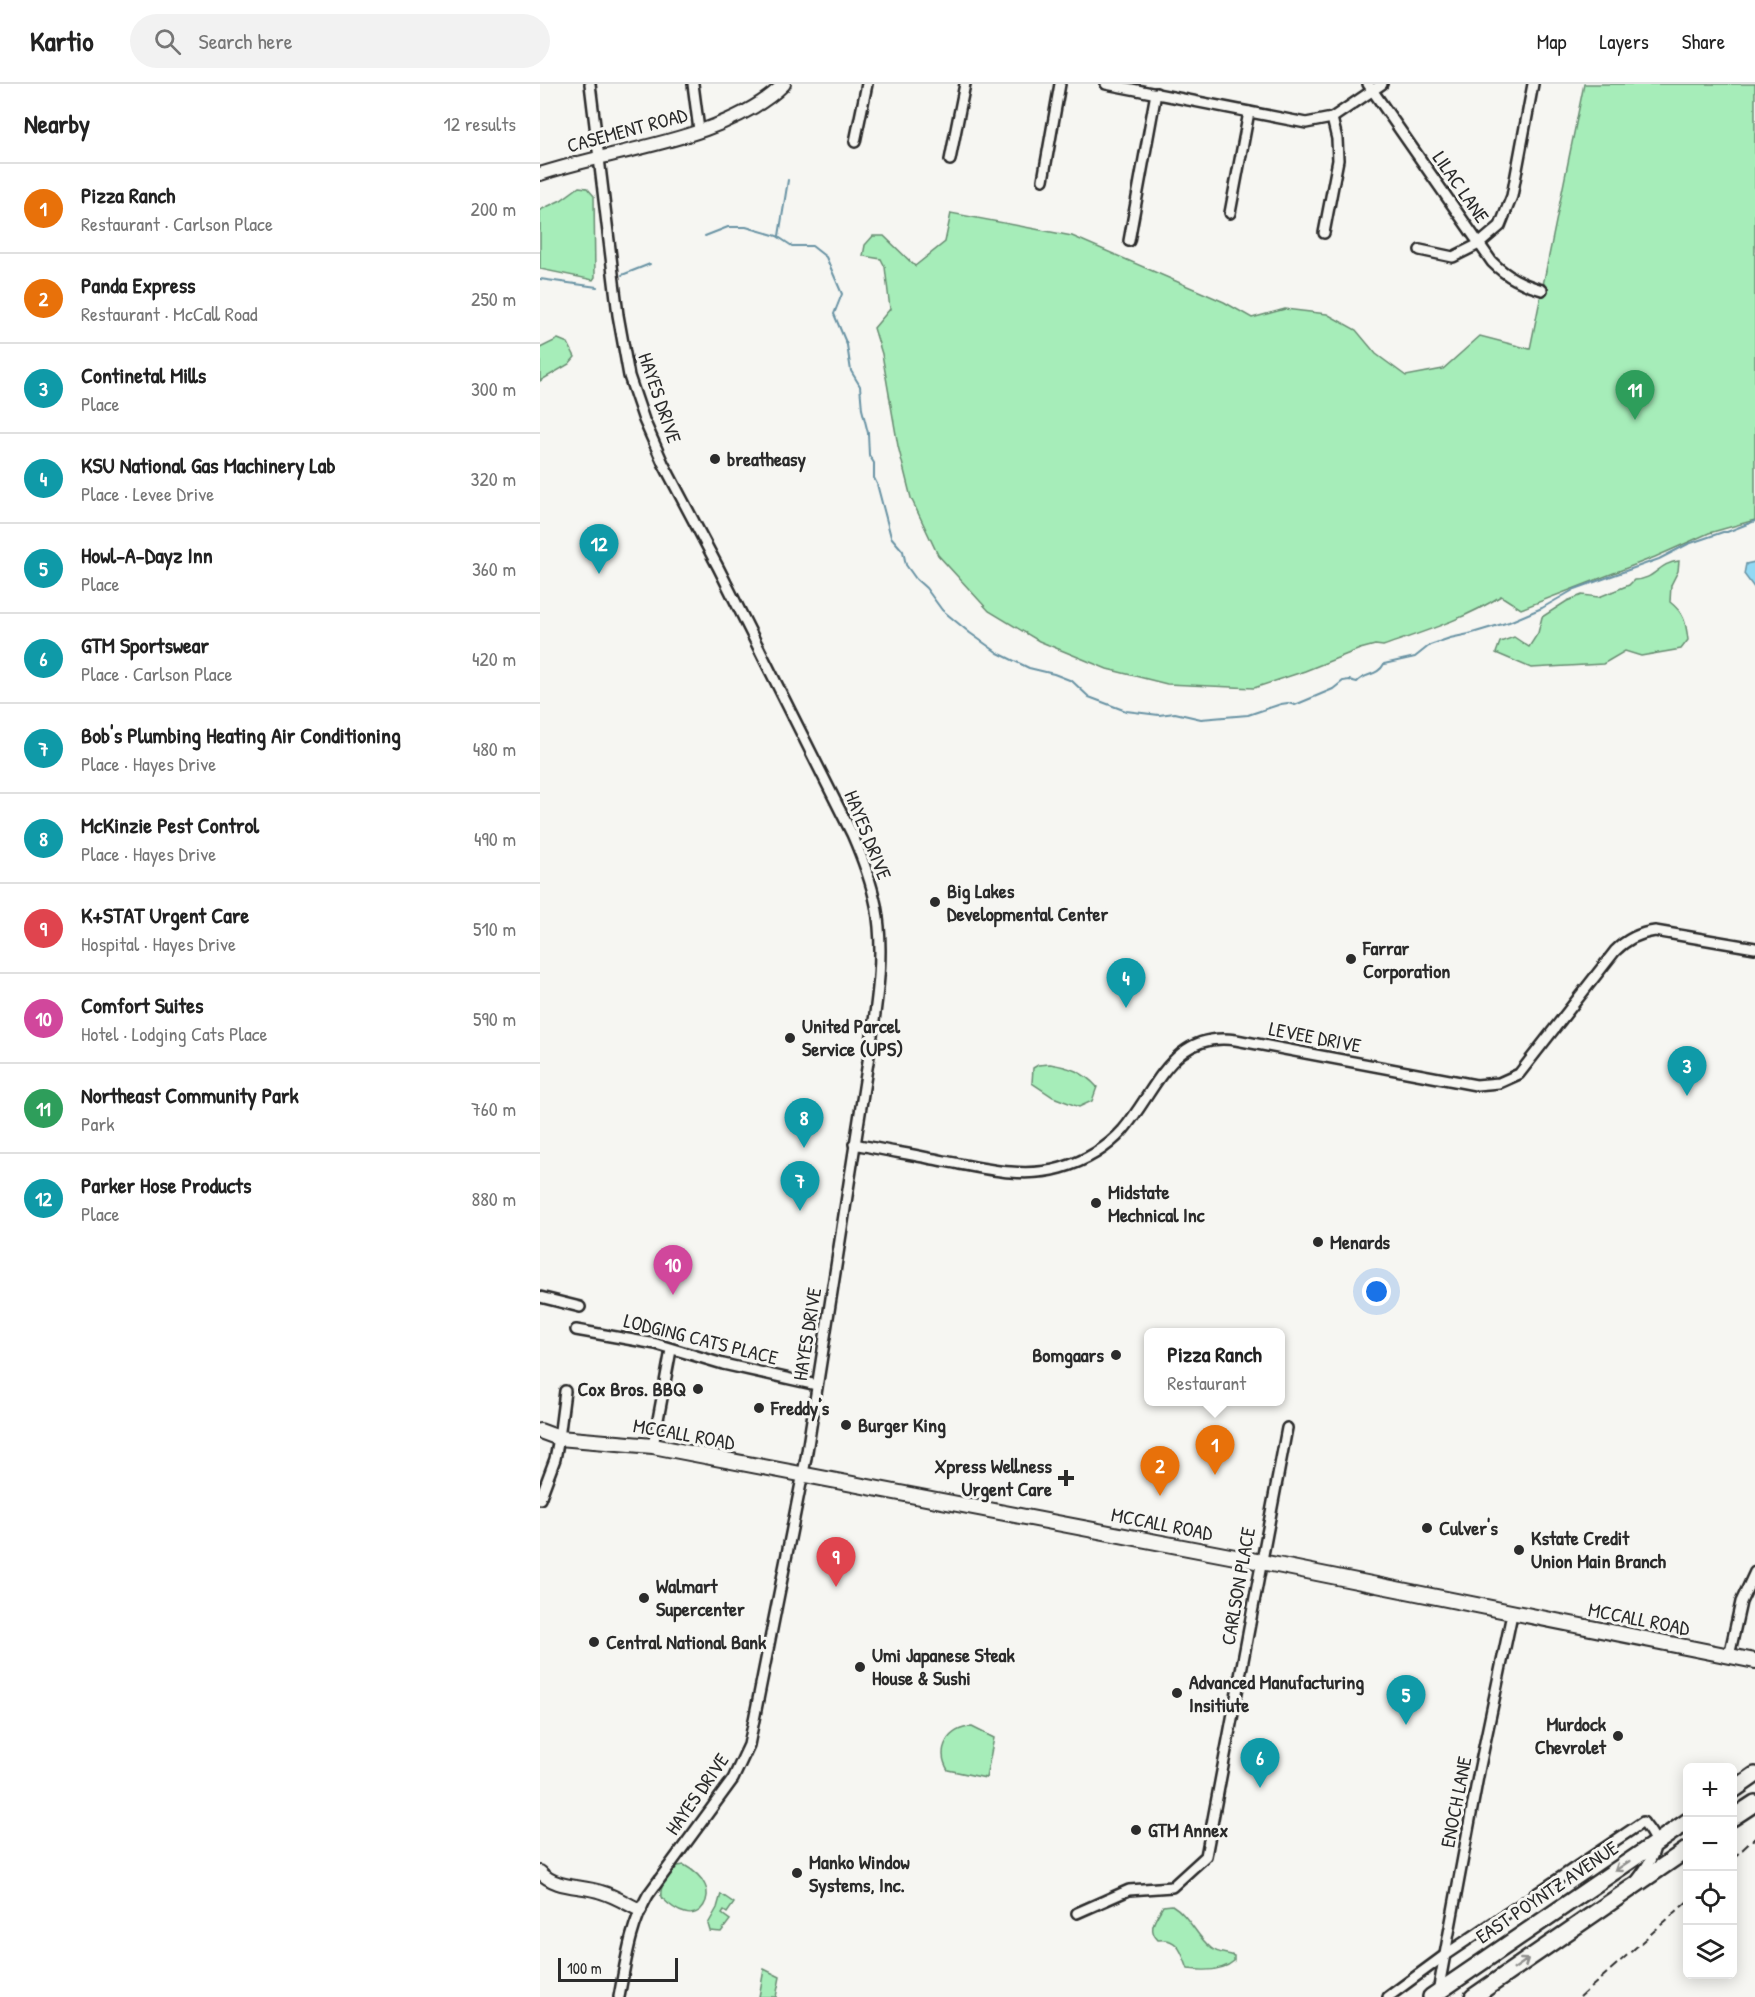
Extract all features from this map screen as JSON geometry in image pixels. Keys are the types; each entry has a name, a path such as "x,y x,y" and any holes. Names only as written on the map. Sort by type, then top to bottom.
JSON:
{"highway":[{"path":"1737,1788 1755,1775"},
{"path":"1734,1817 1755,1803"},
{"name":"EAST POYNTZ AVENUE","path":"1435,1995 1683,1824"},
{"path":"1473,1997 1683,1852"}],"main road":[{"name":"MCCALL ROAD","path":"540,1431 560,1438 653,1446 1755,1661"},
{"name":"MCCALL ROAD","path":"540,1443 560,1438"}],"street":[{"name":"HAYES DRIVE","path":"590,84 618,315 629,376 644,420 663,463 852,834 876,904 880,953 877,998 818,1385 749,1745 733,1779 639,1910 632,1931 620,1997"},
{"path":"693,84 699,130"},
{"name":"CASEMENT ROAD","path":"540,174 660,143 729,120 749,111 784,84"},
{"path":"855,142 867,84"},
{"path":"950,160 965,84"},
{"path":"1043,180 1060,84"},
{"path":"1106,84 1306,123 1332,118 1371,87 1382,84"},
{"path":"1420,250 1454,257 1479,244 1500,226 1512,196 1533,84"},
{"name":"LILAC LANE","path":"1371,87 1479,244 1502,271 1521,283 1542,290"},
{"path":"1129,242 1156,93"},
{"path":"1230,213 1249,112"},
{"path":"1324,233 1338,160 1337,139 1332,118"},
{"name":"LEVEE DRIVE","path":"854,1144 1001,1172 1032,1173 1059,1168 1098,1153 1122,1131 1182,1051 1205,1040 1229,1039 1476,1085 1499,1083 1519,1074 1615,951 1632,937 1642,932 1655,931 1755,948"},
{"path":"540,1297 580,1307"},
{"name":"LODGING CATS PLACE","path":"576,1330 656,1344 723,1364 818,1385"},
{"path":"653,1446 671,1350"},
{"path":"540,1499 553,1466 560,1438 565,1391"},
{"name":"CARLSON PLACE","path":"1077,1913 1129,1890 1172,1887 1206,1856 1287,1428"},
{"path":"1729,1656 1742,1602 1755,1572"},
{"name":"ENOCH LANE","path":"1435,1995 1445,1955 1473,1803 1512,1614"},
{"path":"1389,1997 1445,1955 1643,1822 1655,1844 1646,1867 1634,1886"},
{"path":"540,1872 546,1878 564,1886 599,1891 639,1910"}],"green space":[{"path":"1584,84 1755,84 1755,520 1709,533 1655,557 1521,609 1501,596 1473,612 1428,630 1383,646 1375,645 1360,649 1254,688 1167,684 1107,669 1039,641 989,611 938,555 911,498 898,446 882,354 874,328 890,309 885,267 881,259 863,256 865,245 873,236 884,236 915,266 945,242 951,213 1072,236 1224,302 1252,318 1285,309 1327,314 1356,330 1376,354 1406,376 1443,369 1480,336 1530,349"},
{"path":"579,187 587,188 594,196 595,277 593,280 540,269 540,210 561,200"},
{"path":"558,339 568,343 575,357 569,364 540,381 540,348"},
{"path":"1679,561 1678,571 1671,585 1670,602 1684,618 1688,640 1681,649 1641,656 1625,651 1603,664 1531,668 1496,653 1500,642 1514,637 1529,647 1538,633 1542,617 1567,601 1582,595 1599,597 1629,585 1634,580 1647,577 1672,562"},
{"path":"1050,1064 1076,1071 1087,1077 1097,1087 1092,1101 1079,1107 1053,1097 1032,1083 1033,1068"},
{"path":"972,1727 994,1738 986,1778 948,1770 944,1762 946,1741 957,1731"},
{"path":"684,1865 699,1876 707,1890 704,1906 691,1914 678,1910 661,1897 665,1880 678,1866"},
{"path":"721,1894 734,1903 727,1913 724,1911 722,1914 730,1920 721,1932 710,1931 708,1924 717,1908"},
{"path":"1172,1905 1183,1914 1211,1948 1234,1956 1234,1961 1219,1968 1188,1969 1179,1948 1171,1941 1158,1940 1153,1931 1154,1923 1163,1906"},
{"path":"764,1969 780,1977 776,1997 759,1997"}],"water":[{"path":"1755,562 1755,589 1744,574 1746,564"}],"waterway":[{"path":"779,236 788,180"},
{"path":"705,236 728,227 746,227 777,236 792,246 812,246 826,257 842,294 834,314 847,345 851,371 860,386 862,409 868,433 869,455 874,463 874,478 891,537 903,551 906,565 942,610 998,653 1029,668 1072,681 1089,697 1126,711 1159,715 1175,713 1201,719 1248,715 1281,704 1295,705 1333,689 1343,681 1357,682 1378,671 1384,664 1415,657 1430,645 1509,622 1542,608 1575,589 1659,559 1688,544 1755,521"},
{"path":"622,275 650,264"},
{"path":"540,279 597,287"}],"railway":[{"path":"1737,1854 1755,1838"},
{"path":"1580,1997 1683,1905"}],"place":[{"name":"Northeast Community Park","path":"1635,420"},
{"name":"breatheasy","path":"715,459"},
{"name":"Parker Hose Products","path":"599,574"},
{"name":"Big Lakes Developmental Center","path":"935,902"},
{"name":"Farrar Corporation","path":"1351,959"},
{"name":"KSU National Gas Machinery Lab","path":"1126,1008"},
{"name":"United Parcel Service (UPS)","path":"790,1038"},
{"name":"Continetal Mills","path":"1687,1096"},
{"name":"McKinzie Pest Control","path":"804,1148"},
{"name":"Midstate Mechnical Inc","path":"1096,1203"},
{"name":"Bob's Plumbing Heating Air Conditioning","path":"800,1211"},
{"name":"Menards","path":"1318,1242"},
{"name":"Comfort Suites","path":"673,1295"},
{"name":"Bomgaars","path":"1116,1355"},
{"name":"Cox Bros. BBQ","path":"698,1389"},
{"name":"Freddy's","path":"759,1408"},
{"name":"Burger King","path":"846,1425"},
{"name":"Pizza Ranch","path":"1215,1475"},
{"name":"Xpress Wellness Urgent Care","path":"1066,1478"},
{"name":"Panda Express","path":"1160,1496"},
{"name":"Culver's","path":"1427,1528"},
{"name":"Kstate Credit Union Main Branch","path":"1519,1550"},
{"name":"K+STAT Urgent Care","path":"836,1587"},
{"name":"Walmart Supercenter","path":"644,1598"},
{"name":"Central National Bank","path":"594,1642"},
{"name":"Umi Japanese Steak House & Sushi","path":"860,1667"},
{"name":"Advanced Manufacturing Insitiute","path":"1177,1693"},
{"name":"Howl-A-Dayz Inn","path":"1406,1725"},
{"name":"Murdock Chevrolet","path":"1618,1736"},
{"name":"GTM Sportswear","path":"1260,1788"},
{"name":"GTM Annex","path":"1136,1830"},
{"name":"Manko Window Systems, Inc.","path":"797,1873"}]}
